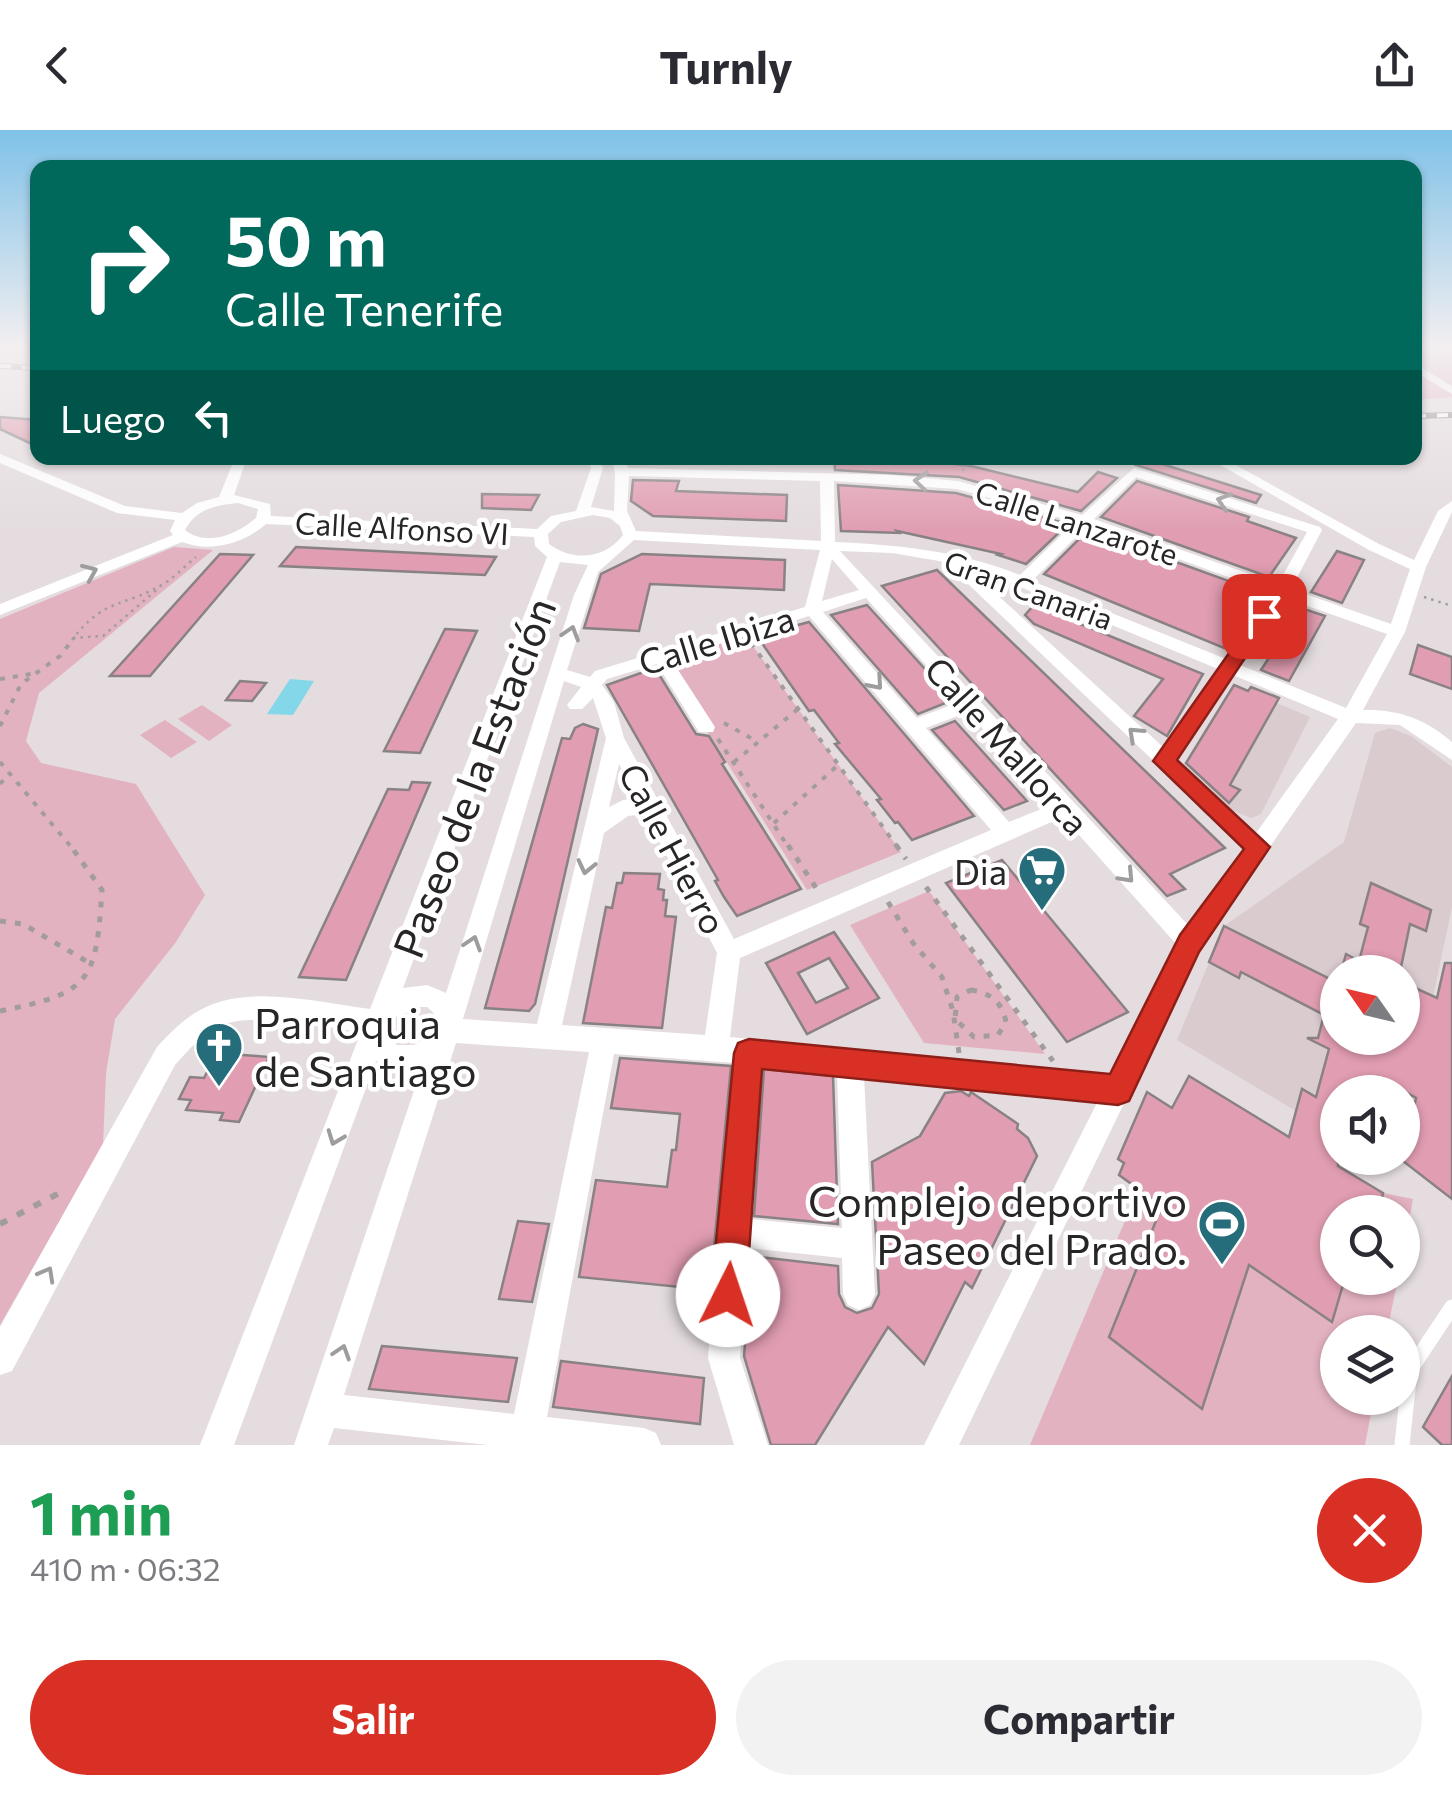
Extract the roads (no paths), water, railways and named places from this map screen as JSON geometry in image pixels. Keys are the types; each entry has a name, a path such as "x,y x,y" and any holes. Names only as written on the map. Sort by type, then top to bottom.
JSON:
{"street":[{"path":"0,458 122,510 184,517 226,500 259,502 266,513 248,532 215,541 181,537 0,610"},
{"path":"226,500 238,465"},
{"path":"582,512 597,468 594,465"},
{"path":"621,465 619,510 630,535 626,544 604,557 578,560 555,556 542,546 541,533 556,519 582,512 604,512 622,520"},
{"name":"Calle Lanzarote","path":"621,465 717,474 958,485 1083,520 1397,632"},
{"path":"1225,465 1322,526"},
{"path":"1023,580 1134,472 1322,526 1418,568"},
{"path":"827,477 828,546 812,609 1006,833"},
{"path":"941,1445 1190,943 1350,717 1397,632 1418,568 1445,511 1452,506"},
{"path":"181,537 177,531 184,517"},
{"name":"Calle Alfonso VI","path":"263,520 541,533"},
{"path":"1164,761 1282,591 1322,526"},
{"name":"Gran Canaria","path":"630,535 946,555 1023,580 1350,717"},
{"name":"Calle Mallorca","path":"828,546 1190,943"},
{"path":"946,555 1258,847"},
{"name":"Paseo de la Estación","path":"217,1445 555,556"},
{"name":"Paseo de la Estación","path":"311,1445 591,571 604,557"},
{"name":"Calle Ibiza","path":"590,684 600,675 869,592"},
{"path":"661,656 711,731"},
{"path":"547,1036 613,729 608,705 590,684 558,674"},
{"path":"545,717 576,705 590,684"},
{"path":"913,726 971,704"},
{"name":"Calle Hierro","path":"576,705 613,729 729,952 716,1048"},
{"path":"1350,717 1384,714 1423,726 1452,752"},
{"path":"594,829 623,808 652,806"},
{"path":"729,952 1064,808"},
{"path":"423,994 434,996 447,1029 422,1056 400,1060 382,1051 380,1023 399,1000 423,994"},
{"path":"0,1359 166,1056 189,1031 218,1014 242,1009 380,1023"},
{"path":"447,1029 716,1048 1118,1090"},
{"path":"526,1438 604,1039"},
{"path":"749,1053 724,1358 750,1445"},
{"path":"850,1064 859,1294"},
{"path":"733,1232 857,1244"},
{"path":"323,1410 526,1438 644,1445"}],"lane":[{"path":"1402,1445 1410,1370 1452,1307"}],"water":[{"path":"290,679 314,681 293,715 267,714"}],"railway":[{"path":"1422,416 1452,415"}],"place":[{"name":"Dia","path":"1042,912"},
{"name":"Parroquia de Santiago","path":"219,1088"},
{"name":"Complejo deportivo Paseo del Prado.","path":"1222,1266"}]}
